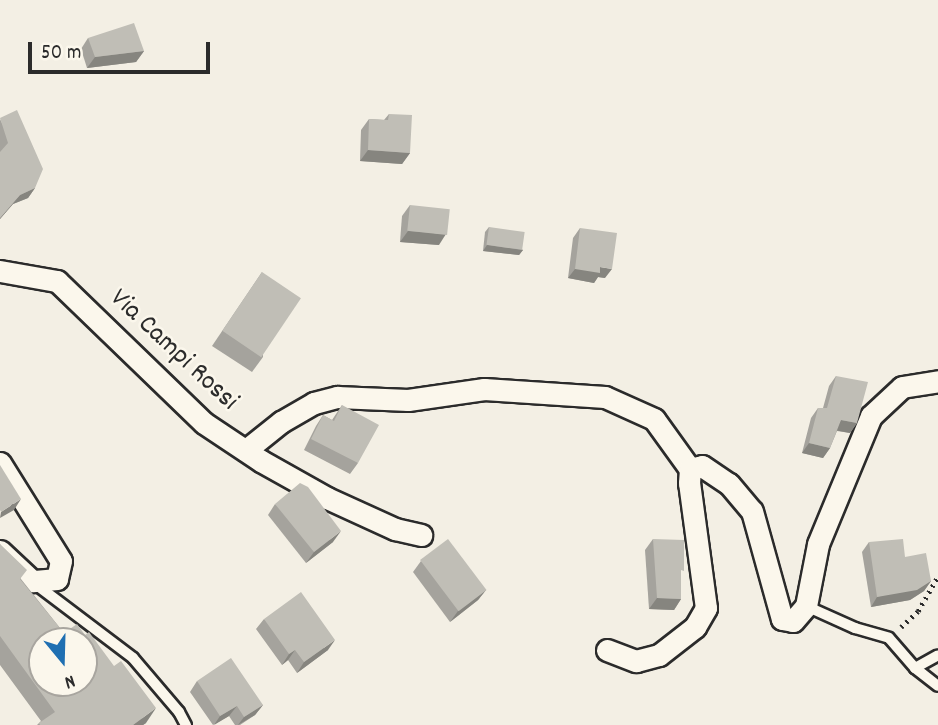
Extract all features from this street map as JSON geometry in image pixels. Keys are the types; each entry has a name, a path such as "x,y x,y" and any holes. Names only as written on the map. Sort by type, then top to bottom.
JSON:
{"street":[{"name":"Via Campi Rossi","path":"0,271 57,281 204,423 327,498 395,528 421,535"},
{"path":"690,469 702,466 729,484 752,511 782,619 793,621 806,606 818,544 871,416 902,387 938,381"},
{"path":"246,450 281,422 314,403 337,397 408,400 484,389 605,397 654,419 690,469 689,484 706,608 695,627 659,655 636,661 607,650"},
{"path":"0,463 61,561 57,579 32,581 0,551"}],"lane":[{"path":"32,581 133,658 186,725"},
{"path":"806,606 855,628 889,638 915,668 938,686"},
{"path":"915,668 938,655"}],"path":[{"path":"889,638 918,611 938,577"}],"building":[{"path":"134,23 144,51 95,57 88,38"},
{"path":"17,110 43,169 35,188 20,195 0,218 0,152 8,143 0,118"},
{"path":"389,114 412,115 410,153 368,150 369,119 388,120"},
{"path":"410,205 450,209 447,235 407,231"},
{"path":"489,227 525,232 522,250 486,245"},
{"path":"580,228 617,233 612,269 600,267 600,273 575,269"},
{"path":"262,272 301,298 261,357 222,331"},
{"path":"836,376 868,382 857,423 841,420 830,448 809,443 818,408 827,408"},
{"path":"342,405 379,425 358,463 311,439 323,415 334,421"},
{"path":"0,465 21,499 1,512 0,510"},
{"path":"300,483 308,487 341,531 314,552 275,504"},
{"path":"448,539 487,590 459,611 420,560"},
{"path":"653,539 684,540 681,599 657,598"},
{"path":"903,539 905,557 926,553 931,581 917,590 877,597 869,542"},
{"path":"0,544 27,570 20,579 59,627 28,627 28,675 0,636"},
{"path":"301,592 335,640 304,662 295,650 289,654 264,619"},
{"path":"98,644 114,666 121,661 156,708 133,725 40,725 39,723 55,712 44,697 98,697"},
{"path":"231,658 263,705 244,717 237,706 220,716 197,681"}]}
